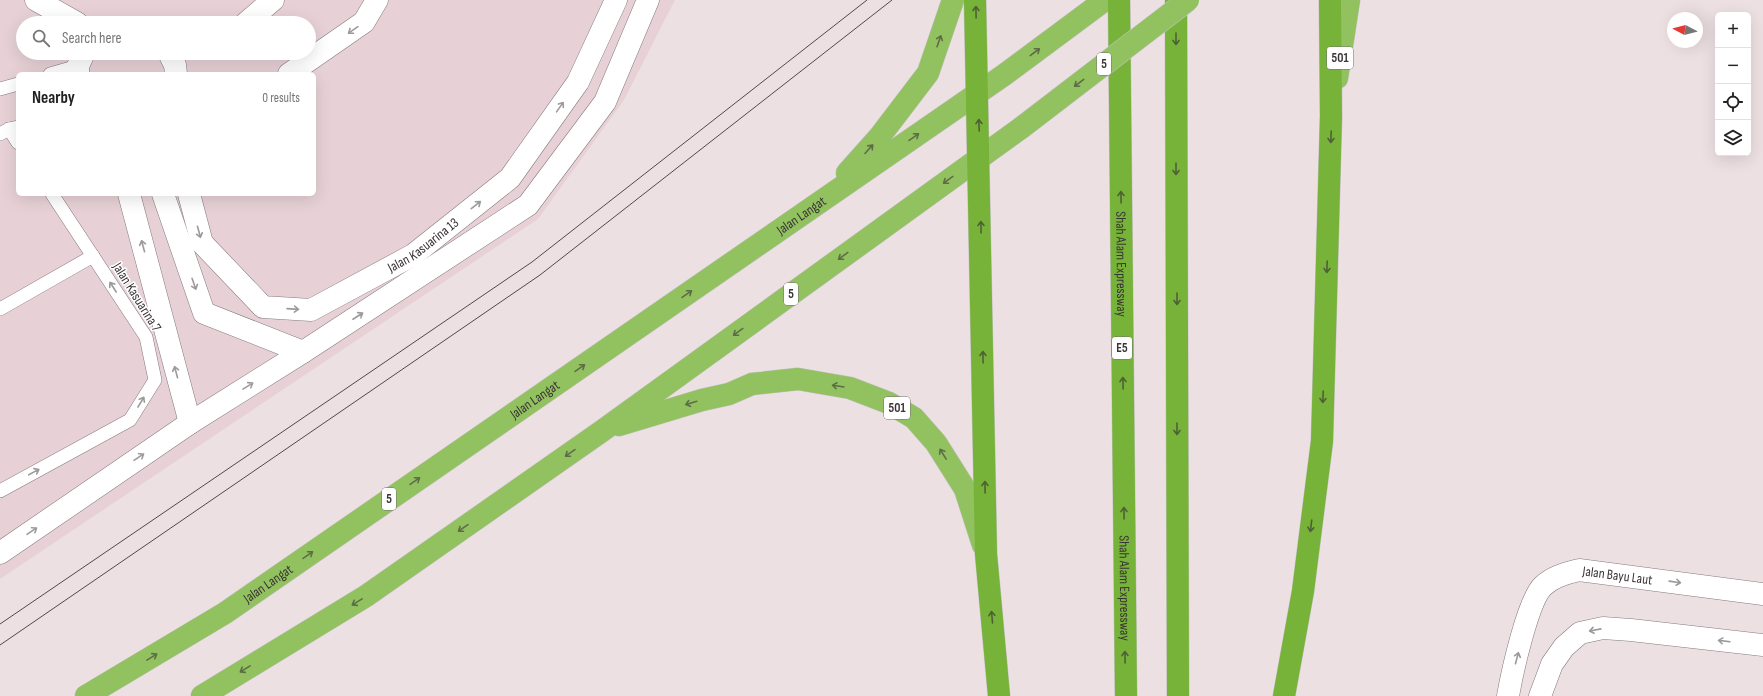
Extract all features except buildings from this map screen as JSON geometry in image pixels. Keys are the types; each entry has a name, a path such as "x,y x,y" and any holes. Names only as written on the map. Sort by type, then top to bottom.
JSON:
{"highway":[{"path":"824,199 880,136 928,73 953,0"},
{"path":"975,0 980,157 986,554 999,696"},
{"name":"5","path":"978,93 1105,0"},
{"name":"Shah Alam Expressway","path":"1119,0 1126,696"},
{"path":"1176,0 1178,696"},
{"name":"5","path":"202,696 366,596 602,431 1020,128 1188,0"},
{"path":"1284,696 1303,591 1322,442 1331,116 1330,0"},
{"name":"501","path":"1331,116 1349,0"},
{"name":"Jalan Langat","path":"86,696 225,613 978,93"},
{"name":"501","path":"602,431 702,400 729,394 752,384 798,379 850,388 889,403 914,418 936,443 965,489 986,554"},
{"path":"73,696 119,677"}],"street":[{"path":"36,0 65,16"},
{"path":"254,16 273,0"},
{"path":"316,55 364,22 377,0"},
{"name":"Jalan Kasuarina 13","path":"190,196 202,243 263,307 311,310 413,255 510,178 578,82 616,0"},
{"path":"0,553 190,423 303,352 528,205 605,102 648,0"},
{"path":"172,60 175,65 176,72"},
{"path":"292,72 309,60"},
{"path":"130,196 190,423"},
{"path":"164,196 204,313 303,352"},
{"name":"Jalan Bayu Laut","path":"1508,696 1528,614 1542,587 1556,576 1579,570 1763,594"},
{"path":"1540,696 1552,664 1564,647 1580,633 1603,628 1763,645"}],"lane":[{"path":"56,72 80,64"},
{"path":"0,89 16,85"},
{"path":"9,130 16,140"},
{"name":"Jalan Kasuarina 7","path":"0,491 130,420 155,380 146,337 53,196"},
{"path":"0,309 93,256"}],"shaded area":[{"path":"0,0 675,0 624,100 538,219 0,579"}],"tram line":[{"path":"0,624 532,262 867,0"},
{"path":"0,645 540,275 892,0"}]}
